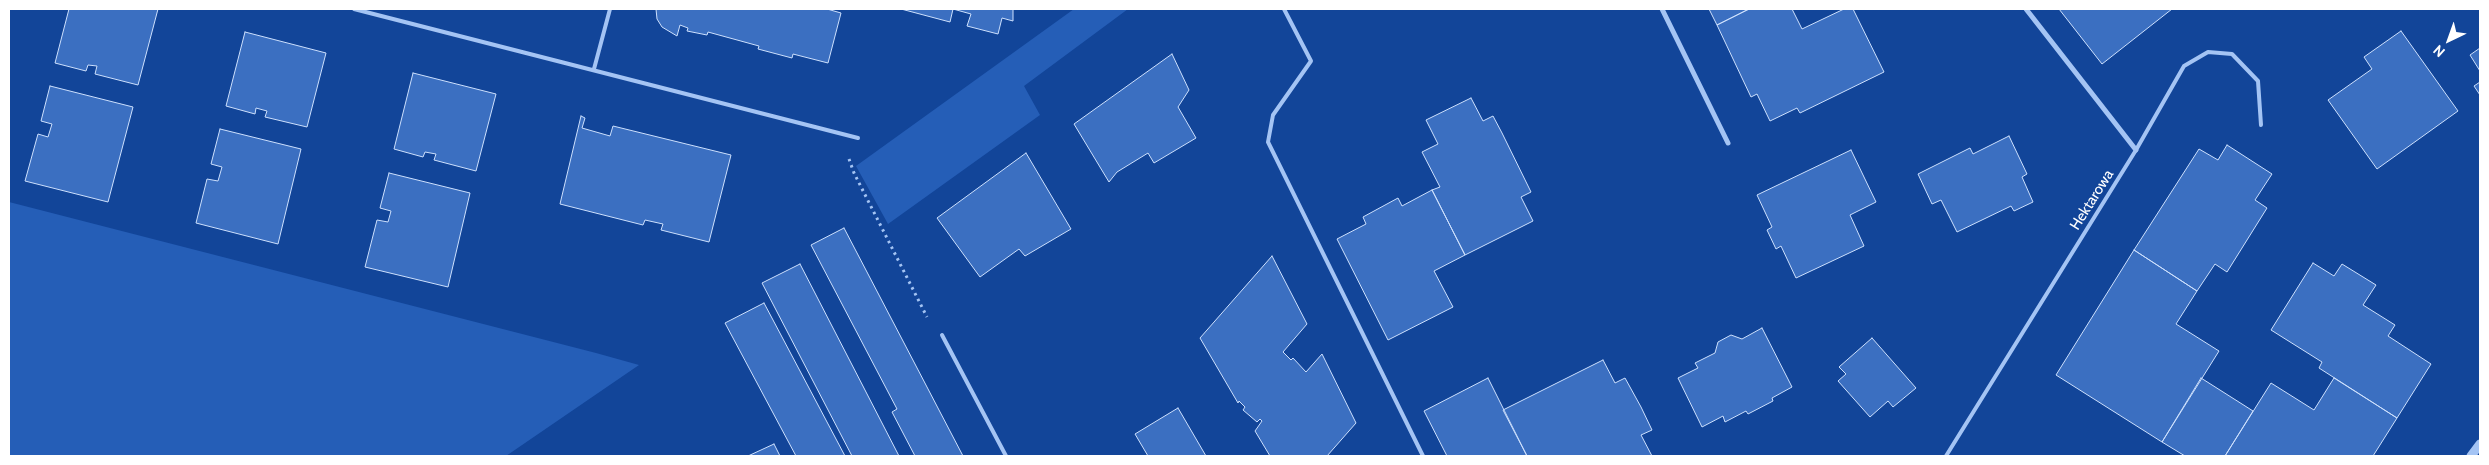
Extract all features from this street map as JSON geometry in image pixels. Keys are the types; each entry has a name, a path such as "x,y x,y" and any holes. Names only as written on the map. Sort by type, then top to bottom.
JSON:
{"street":[{"path":"1662,9 1728,143"},
{"path":"2026,9 2136,150"},
{"path":"2471,456 2480,444"}],"lane":[{"path":"354,9 858,138"},
{"path":"594,69 610,9"},
{"path":"1284,9 1311,61 1273,115 1268,142 1422,456"},
{"name":"Hektarowa","path":"1946,456 2136,150 2184,66 2208,52 2232,54 2258,81 2261,125"},
{"path":"942,334 1006,456"}],"path":[{"path":"840,133 854,173 930,324 942,334"}],"shaded area":[{"path":"1074,9 1128,9 1024,86 1040,115 888,224 856,166"},
{"path":"9,202 639,365 506,456 9,456"}],"building":[{"path":"69,9 158,9 138,85 95,74 97,66 88,65 86,71 55,63"},
{"path":"656,9 827,9 841,13 828,63 793,54 792,58 758,49 759,46 708,32 707,35 687,31 688,28 680,25 677,36 662,27 657,19"},
{"path":"901,9 953,9 950,22"},
{"path":"953,9 1013,9 1013,21 1002,18 998,34 967,26 971,14"},
{"path":"1709,9 1749,9 1717,25"},
{"path":"1749,9 1792,9 1802,29 1844,9 1853,9 1884,72 1800,113 1797,108 1770,121 1757,94 1751,97 1717,25"},
{"path":"2059,9 2172,9 2102,64"},
{"path":"2401,31 2458,111 2377,169 2328,100 2372,69 2364,57"},
{"path":"245,32 326,53 307,127 265,117 267,111 256,108 255,114 226,106"},
{"path":"2480,48 2480,71 2470,55"},
{"path":"1172,54 1189,90 1178,107 1196,138 1154,163 1148,153 1117,172 1109,182 1074,124"},
{"path":"413,73 496,94 476,171 434,160 436,154 425,152 423,157 394,149"},
{"path":"2480,82 2480,95 2474,86"},
{"path":"50,86 133,107 108,202 25,181 38,134 48,137 52,124 41,121"},
{"path":"1471,98 1483,121 1493,116 1502,133 1531,192 1521,197 1533,221 1465,255 1432,190 1440,187 1422,152 1438,144 1426,120"},
{"path":"581,116 585,118 582,128 610,136 613,126 731,155 709,242 661,230 663,224 645,220 643,225 560,204"},
{"path":"220,129 301,149 278,244 196,223 207,179 218,181 222,167 211,164"},
{"path":"2009,136 2027,174 2022,177 2033,202 2014,211 2011,206 1957,232 1941,200 1932,204 1918,174 1970,148 1973,154"},
{"path":"2227,145 2272,174 2255,200 2267,208 2227,272 2215,264 2197,291 2134,250 2199,149 2218,160"},
{"path":"1851,150 1876,202 1850,215 1864,246 1796,278 1781,246 1776,249 1767,230 1772,227 1757,195"},
{"path":"1026,153 1071,229 1025,256 1019,249 980,277 937,218"},
{"path":"389,173 470,193 448,287 365,267 377,220 388,222 391,211 380,208"},
{"path":"1432,190 1465,255 1434,271 1453,307 1388,340 1337,239 1366,224 1363,217 1398,198 1402,206"},
{"path":"844,228 963,456 915,456 892,412 897,409 811,245"},
{"path":"2134,250 2197,291 2176,324 2219,351 2162,442 2056,375"},
{"path":"1272,256 1307,324 1283,352 1291,360 1293,358 1306,372 1322,354 1356,423 1327,456 1270,456 1255,431 1262,421 1260,419 1257,422 1243,410 1245,407 1239,401 1238,403 1200,338"},
{"path":"2313,263 2334,276 2342,264 2376,285 2363,305 2395,325 2388,336 2431,364 2397,418 2319,368 2322,362 2271,330"},
{"path":"800,264 899,456 852,456 762,283"},
{"path":"764,303 845,456 796,456 725,323"},
{"path":"1762,328 1792,387 1772,398 1773,401 1748,414 1746,411 1725,422 1723,416 1702,427 1678,378 1698,368 1695,363 1715,353 1718,342 1731,335 1742,339"},
{"path":"1872,338 1916,388 1893,407 1888,401 1870,417 1838,381 1846,374 1839,367"},
{"path":"1603,360 1615,383 1625,378 1641,407 1652,430 1641,435 1652,456 1527,456 1503,410"},
{"path":"1488,378 1527,456 1447,456 1424,411"},
{"path":"2201,378 2253,411 2225,456 2185,456 2162,442"},
{"path":"2334,378 2397,418 2373,456 2225,456 2271,383 2314,410"},
{"path":"1178,408 1206,456 1148,456 1135,434"},
{"path":"774,444 780,456 748,456"}]}
